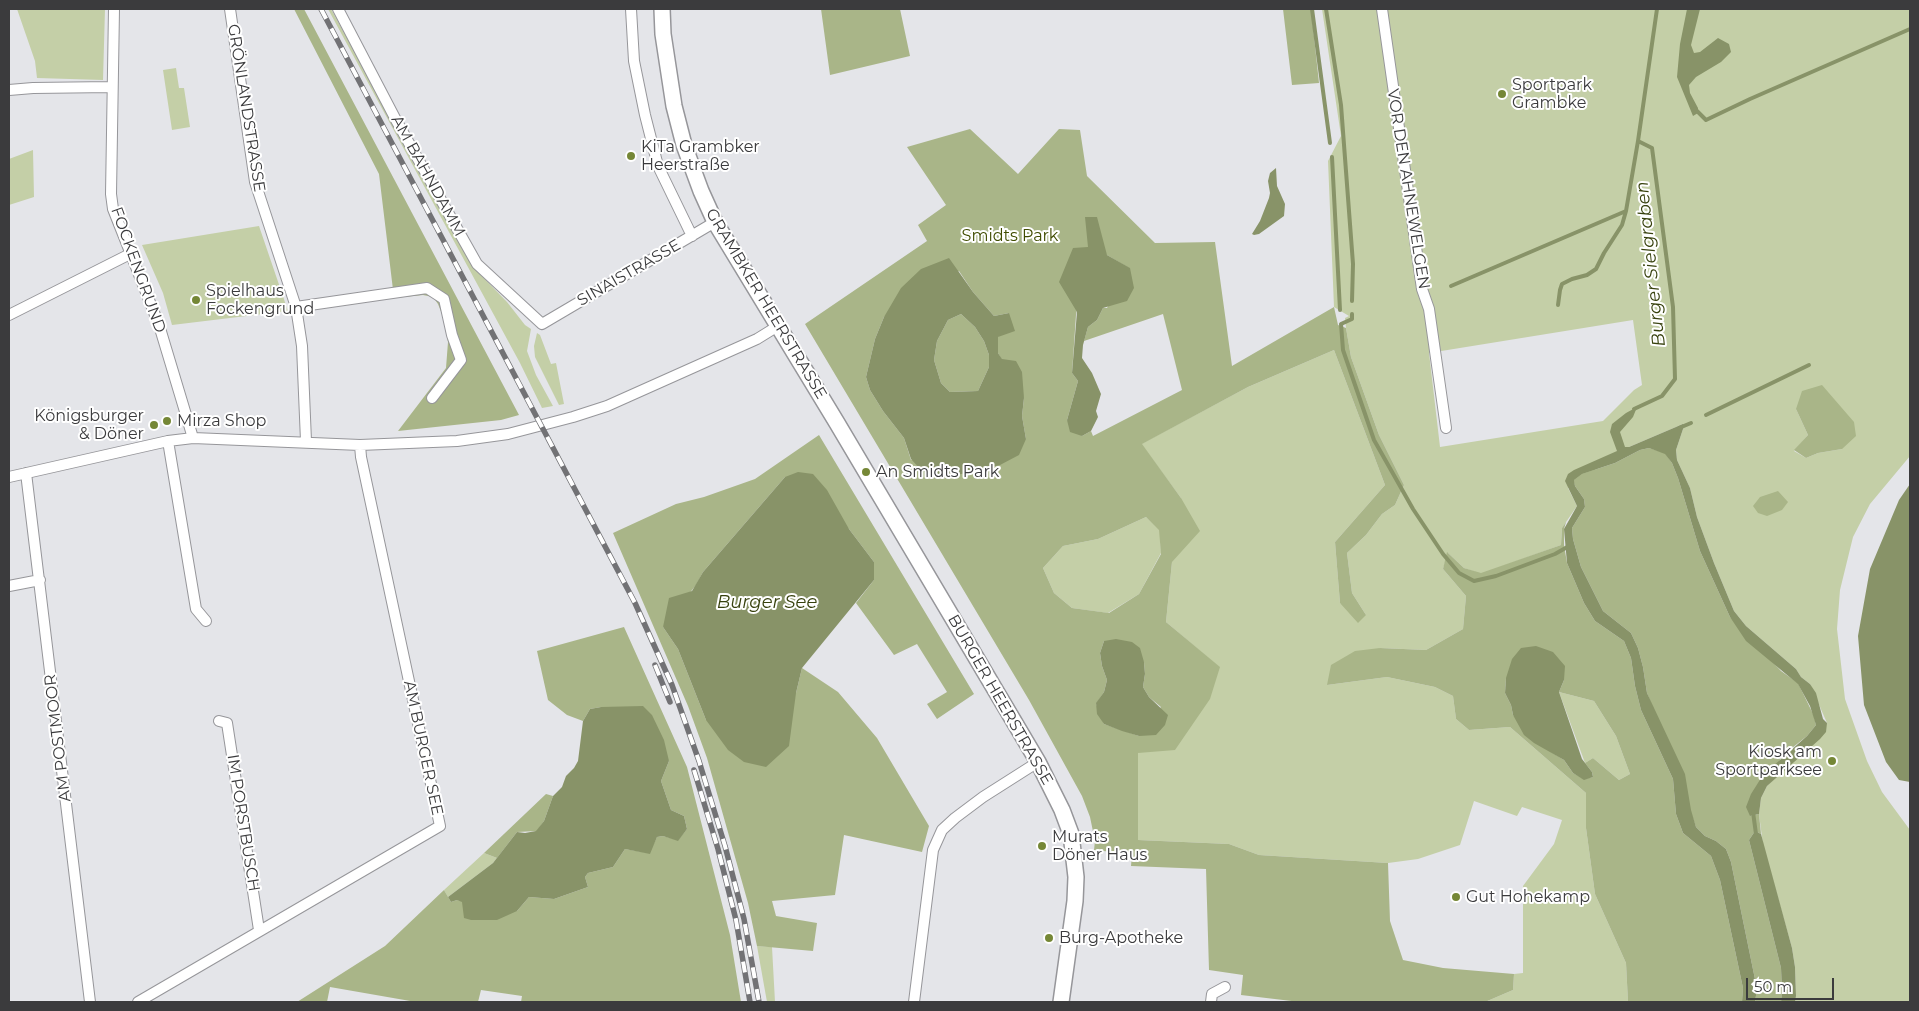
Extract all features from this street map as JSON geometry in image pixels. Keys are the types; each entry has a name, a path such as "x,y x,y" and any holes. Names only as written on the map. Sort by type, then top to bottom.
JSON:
{"main road":[{"name":"GRAMBKER HEERSTRASSE","path":"662,9 663,34 674,106 684,144 701,191 715,222 837,423"},
{"name":"BURGER HEERSTRASSE","path":"837,423 1038,762 1062,810 1071,834 1075,852 1076,876 1075,901 1062,1002"}],"street":[{"name":"FOCKENGRUND","path":"114,9 110,194 114,209 159,325 192,438"},
{"name":"GRÖNLANDSTRASSE","path":"230,9 255,182 296,307 302,346 306,441"},
{"name":"AM BAHNDAMM","path":"338,9 396,120 477,264 542,324"},
{"name":"GRAMBKER HEERSTRASSE","path":"631,9 634,61 658,166 692,236"},
{"name":"VOR DEN AHNEWELGEN","path":"1382,9 1422,289 1429,309 1446,428"},
{"path":"9,90 111,87"},
{"name":"SINAISTRASSE","path":"542,324 715,222"},
{"path":"9,315 132,252"},
{"path":"296,307 427,288 444,299 452,335 461,360 432,398"},
{"path":"9,477 168,441 192,438 306,441 360,445 457,441 508,434 574,417 607,406 757,339 778,326"},
{"path":"168,441 196,609 206,621"},
{"name":"AM BURGER SEE","path":"138,1002 440,826 360,457 360,445"},
{"name":"AM POSTMOOR","path":"26,473 90,1002"},
{"path":"9,586 40,580"},
{"name":"IM PORSTBUSCH","path":"219,721 227,723 260,930"},
{"path":"914,1002 933,850 942,830 983,797 1038,762"},
{"path":"1210,1002 1212,994 1225,987"}],"shaded area":[{"path":"17,9 105,9 103,80 37,78 35,61"},
{"path":"328,9 331,9 473,267 507,302 525,325 531,329 527,351 536,375 553,406 542,408 520,363"},
{"path":"1322,9 1910,9 1910,456 1870,504 1853,537 1840,590 1837,629 1845,699 1867,761 1882,792 1910,830 1910,1002 1795,1002 1795,967 1792,948 1763,845 1759,814 1761,798 1767,786 1827,723 1810,684 1801,677 1796,669 1746,626 1734,611 1697,517 1690,488 1677,460 1676,450 1683,424 1629,447 1568,488 1577,506 1562,528 1561,545 1481,574 1464,568 1448,553 1443,569 1466,596 1463,629 1426,650 1380,648 1327,685 1387,677 1435,687 1453,696 1456,719 1469,730 1510,727 1586,793 1586,828 1595,894 1626,963 1628,1002 1485,1002 1513,990 1514,974 1523,973 1523,886 1554,844 1562,820 1522,807 1517,816 1474,801 1460,845 1418,859 1388,863 1259,855 1229,844 1138,840 1138,753 1219,667 1166,622 1181,498 1141,444 1248,387 1334,350 1385,485 1335,542 1340,603 1366,615 1352,593 1347,553 1366,535 1382,514 1395,505 1404,485 1379,435 1351,357 1345,318 1349,316 1334,307 1328,161 1341,136","holes":["1633,320 1642,385 1634,390 1603,421 1440,447 1429,353","1796,409 1842,449 1818,453 1806,458 1794,451 1808,435"]},
{"path":"176,68 179,88 184,88 190,127 172,130 163,70"},
{"path":"33,150 34,197 9,205 9,159"},
{"path":"259,226 288,311 172,325 163,293 142,245"},
{"path":"537,333 540,335 551,364 556,363 564,404 559,405 535,357 534,346"},
{"path":"1146,517 1160,530 1161,553 1139,594 1108,613 1072,608 1054,593 1043,568 1063,546 1098,539"},
{"path":"1559,692 1594,701 1616,736 1630,774 1619,780 1593,758 1585,763"},
{"path":"484,853 497,858 448,897 444,890"},
{"path":"757,946 772,947 775,1002 767,1002"}],"green space":[{"path":"294,9 304,9 519,415 501,420 398,431 446,368 448,342 444,319 433,297 423,295 394,298 379,174"},
{"path":"821,9 900,9 910,56 830,75"},
{"path":"1283,9 1311,9 1319,83 1292,85"},
{"name":"Smidts Park","path":"970,129 1018,174 1059,129 1080,130 1087,176 1155,243 1215,242 1232,366 1334,307 1338,325 1346,328 1351,357 1379,435 1404,485 1395,505 1382,514 1366,535 1347,553 1352,593 1366,615 1358,623 1340,603 1335,542 1385,485 1334,350 1248,387 1142,444 1181,498 1200,531 1172,562 1166,622 1220,667 1210,699 1175,750 1138,753 1138,840 1229,844 1259,855 1388,863 1390,921 1403,960 1443,968 1514,974 1513,990 1485,1002 1300,1002 1241,995 1243,975 1209,970 1206,869 1131,866 1132,854 1094,850 1095,841 1090,817 1082,796 1029,700 805,324 927,241 918,225 946,205 907,147","holes":["1088,247 1107,255 1129,268 1107,308 1103,308 1097,320 1088,327 1084,341 1163,314 1182,390 1093,436 1091,431 1082,436 1067,420 1078,381 1072,373 1076,315","959,271 973,292 994,316 1009,313 998,337 998,353 1024,398 1022,416 1026,439 911,460 904,438 883,411 870,390 866,377 875,339 884,317","1146,517 1159,530 1161,554 1139,594 1109,613 1072,608 1054,593 1043,568 1063,546 1098,539","1104,641 1144,662 1143,687 1149,697 1161,707 1139,736 1104,724 1096,704 1104,692 1107,680 1100,653"]},
{"path":"961,314 975,327 984,341 989,355 989,367 978,391 950,392 941,383 934,360 937,341 948,320"},
{"path":"1822,385 1854,422 1856,436 1842,449 1818,453 1806,458 1794,450 1808,435 1796,409 1802,391"},
{"path":"819,435 974,694 937,719 927,704 947,692 917,644 894,655 856,603 874,580 874,562 849,529 785,477 703,572 696,585 663,627 678,649 706,720 796,693 802,668 838,692 877,738 929,826 922,852 844,835 835,895 772,901 776,916 817,923 813,951 757,946 748,903 707,758 688,706 613,533 676,504 704,497 755,479"},
{"path":"1649,448 1665,453 1672,463 1700,551 1730,617 1781,671 1798,683 1814,716 1816,725 1807,736 1782,756 1750,816 1759,814 1761,834 1755,831 1749,840 1781,968 1781,1002 1755,1002 1757,989 1731,862 1726,849 1716,841 1705,836 1696,827 1647,693 1638,648 1631,633 1603,611 1581,567 1573,539 1572,528 1585,507 1584,499 1575,486 1574,480 1582,474 1615,463 1640,450"},
{"path":"1778,491 1788,502 1782,510 1767,516 1758,513 1753,506 1760,497"},
{"path":"1566,522 1564,545 1567,563 1584,603 1595,621 1624,641 1631,658 1641,710 1673,779 1676,814 1683,833 1711,856 1720,880 1743,988 1742,1002 1628,1002 1626,963 1595,894 1586,828 1586,793 1510,727 1469,730 1456,719 1453,696 1435,687 1387,677 1327,685 1331,665 1355,651 1380,648 1426,650 1463,629 1466,596 1443,569 1447,552 1464,568 1481,573 1561,545 1562,528","holes":["1506,678 1564,680 1559,692 1594,701 1616,736 1630,774 1619,780 1593,758 1585,763 1592,772 1593,777 1584,779 1573,773 1564,760 1551,752 1513,715 1511,705 1505,693"]},
{"path":"624,627 687,767 730,935 741,1002 521,1002 522,996 481,990 478,1002 416,1002 330,987 327,1002 297,1002 385,946 444,890 451,902 457,900 517,911 529,897 554,899 588,887 585,877 588,873 613,867 625,849 649,853 657,837 663,836 678,840 687,829 684,816 671,810 661,781 669,761 619,707 590,709 583,721 567,715 548,700 537,651"},
{"path":"546,794 553,796 544,821 537,831 517,832 497,858 484,853"}],"water":[{"path":"1687,9 1700,9 1691,45 1694,53 1700,52 1718,38 1729,44 1731,52 1721,62 1696,77 1689,85 1690,93 1698,108 1698,113 1693,116 1677,77 1680,44"},
{"path":"1276,168 1277,186 1285,204 1284,216 1259,234 1254,235 1252,234 1260,221 1269,198 1268,181 1270,173"},
{"path":"1085,217 1097,217 1107,255 1130,268 1134,288 1127,301 1103,308 1097,320 1088,327 1082,358 1092,373 1101,394 1096,411 1098,417 1091,431 1082,436 1070,432 1067,420 1078,381 1072,373 1077,312 1059,282 1073,248 1088,247"},
{"path":"949,258 973,292 994,316 1009,313 1015,331 998,337 998,353 1002,359 1016,361 1022,372 1024,398 1022,416 1026,439 1019,455 1000,465 940,479 921,470 911,459 904,438 883,411 870,390 866,377 875,339 884,317 901,288 921,269","holes":["961,314 975,327 984,341 989,355 989,367 978,391 950,392 941,383 934,360 937,341 948,320"]},
{"path":"1637,407 1633,417 1620,432 1625,447 1683,424 1676,450 1677,460 1690,488 1697,517 1734,611 1746,626 1796,669 1801,677 1810,684 1816,693 1823,719 1827,723 1826,732 1820,739 1767,786 1761,798 1759,814 1750,816 1746,807 1751,794 1763,775 1807,736 1816,725 1810,706 1798,684 1746,641 1730,617 1700,551 1678,478 1672,463 1665,454 1649,448 1640,450 1615,463 1582,474 1574,480 1575,486 1584,499 1585,507 1572,528 1581,567 1603,611 1631,633 1638,648 1647,693 1685,774 1696,827 1705,836 1716,841 1726,849 1731,862 1757,989 1755,1002 1742,1002 1743,988 1720,880 1711,856 1683,833 1676,814 1673,779 1641,710 1631,658 1624,641 1595,621 1584,603 1567,563 1564,529 1577,506 1565,481 1568,474 1617,451 1610,432 1612,424"},
{"name":"Burger See","path":"798,472 813,474 827,490 849,529 874,562 874,580 802,668 796,693 789,746 766,767 744,762 728,750 706,720 678,649 663,627 669,598 692,591 703,572 785,477"},
{"path":"1910,484 1910,782 1899,780 1886,762 1864,705 1858,636 1870,569 1899,500"},
{"path":"1116,639 1132,642 1140,648 1145,674 1143,687 1149,697 1168,715 1165,725 1156,735 1139,736 1122,731 1104,724 1097,714 1096,703 1104,692 1107,680 1100,653 1104,641"},
{"path":"1536,646 1553,652 1565,666 1564,680 1559,692 1582,759 1592,772 1593,777 1584,780 1573,773 1564,760 1534,743 1524,735 1513,715 1511,705 1505,693 1506,678 1512,659 1521,648"},
{"path":"643,706 652,715 664,740 669,761 661,781 671,810 684,816 687,829 678,841 663,836 657,837 650,854 625,849 613,867 588,873 585,877 588,887 554,899 529,897 517,911 497,920 471,920 464,918 462,902 457,900 451,902 448,897 493,863 517,832 536,831 544,821 553,796 562,787 566,776 578,761 583,721 590,709"},
{"path":"1755,831 1761,834 1792,948 1795,967 1795,1002 1781,1002 1781,968 1749,840"}],"waterway":[{"path":"1312,9 1330,143"},
{"path":"1326,9 1341,105 1353,264 1352,301"},
{"name":"Burger Sielgraben","path":"1634,409 1662,396 1675,379 1673,307 1652,148 1638,141 1657,9"},
{"path":"1695,109 1706,120 1910,29"},
{"path":"1451,286 1626,211 1638,141"},
{"path":"1332,157 1340,310"},
{"path":"1558,305 1562,284 1587,275 1596,269 1622,225 1626,211"},
{"path":"1352,314 1352,319 1341,324 1343,350 1374,440 1413,509 1443,554 1459,573 1474,581 1496,576 1555,554 1569,546"},
{"path":"1706,415 1809,365"},
{"path":"1679,428 1691,423"},
{"path":"1753,812 1756,834"}],"railway":[{"path":"321,9 635,603 672,685 699,761 725,846 744,919 759,1002"},
{"path":"655,665 670,702"},
{"path":"694,770 718,849 736,920 750,1002"}],"place":[{"name":"Sportpark Grambke","path":"1502,94"},
{"name":"KiTa Grambker Heerstraße","path":"631,156"},
{"name":"Spielhaus Fockengrund","path":"196,300"},
{"name":"Mirza Shop","path":"167,421"},
{"name":"Königsburger & Döner","path":"154,425"},
{"name":"An Smidts Park","path":"866,472"},
{"name":"Kiosk am Sportparksee","path":"1832,761"},
{"name":"Murats Döner Haus","path":"1042,846"},
{"name":"Gut Hohekamp","path":"1456,897"},
{"name":"Burg-Apotheke","path":"1049,938"}]}
